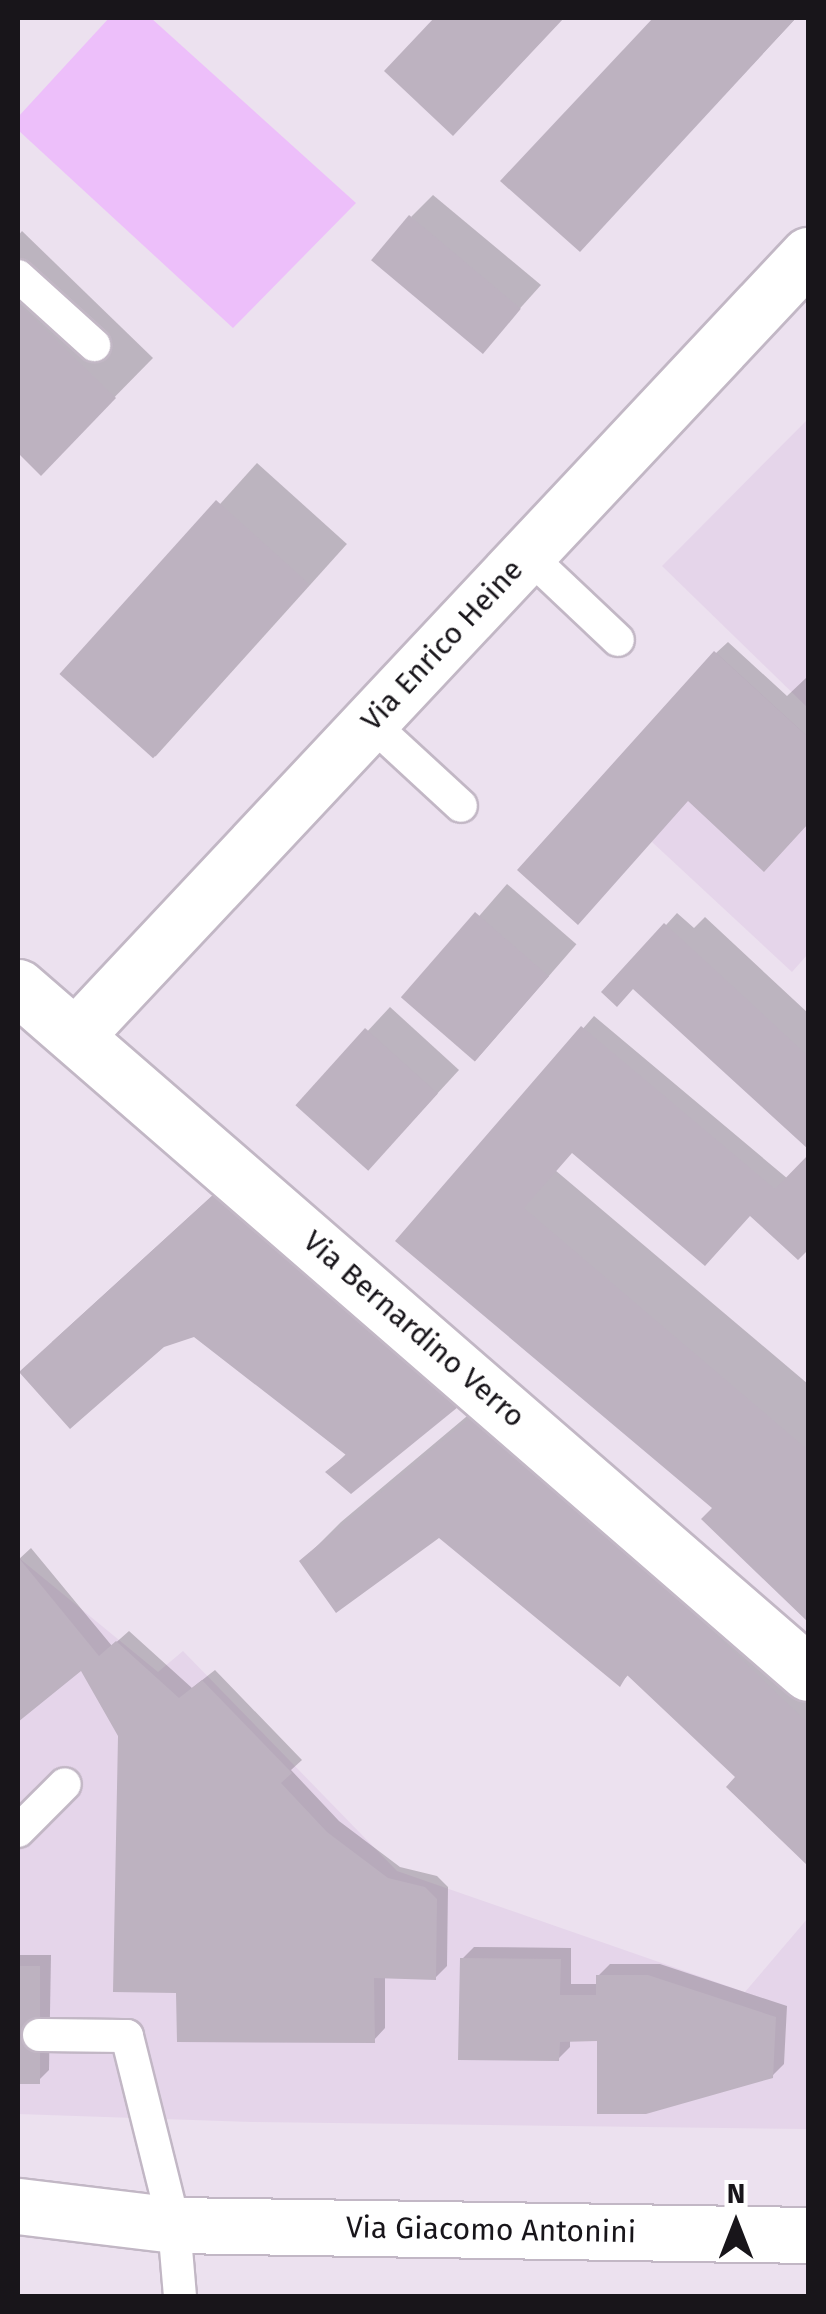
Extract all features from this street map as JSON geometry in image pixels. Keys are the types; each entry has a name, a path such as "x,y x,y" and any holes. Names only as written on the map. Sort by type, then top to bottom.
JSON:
{"street":[{"name":"Via Enrico Heine","path":"76,1036 808,255"},
{"name":"Via Bernardino Verro","path":"18,987 808,1673"},
{"name":"Via Giacomo Antonini","path":"18,2206 174,2225 808,2235"},
{"name":"Via Giacomo Antonini","path":"18,2240 174,2225"}],"lane":[{"path":"18,276 94,344"},
{"path":"527,554 618,640"},
{"path":"370,721 461,806"},
{"path":"18,1830 65,1784"},
{"path":"39,2035 127,2036 174,2225 180,2296"}],"shaded area":[{"path":"109,18 151,18 356,203 233,328 18,130 18,117"},
{"path":"808,419 808,708 662,566"},
{"path":"714,651 808,737 808,954 792,972 652,842"},
{"path":"19,1558 158,1672 183,1651 397,1871 745,1992 808,1918 808,2129 251,2122 18,2114"}],"building":[{"path":"434,18 564,18 453,136 384,71"},
{"path":"653,18 796,18 580,252 500,181"},
{"path":"409,215 521,309 483,354 371,260"},
{"path":"18,303 116,398 41,476 18,453"},
{"path":"216,500 310,584 153,758 59,674"},
{"path":"714,651 808,737 808,824 764,872 688,801 578,925 517,870"},
{"path":"475,912 549,976 475,1062 401,997"},
{"path":"664,923 808,1056 808,1149 633,989 617,1007 601,992"},
{"path":"581,1026 775,1189 808,1155 808,1250 798,1260 750,1216 705,1266 572,1153 524,1208 808,1450 808,1622 701,1519 712,1508 395,1241"},
{"path":"365,1028 438,1094 368,1171 295,1105"},
{"path":"214,1194 458,1407 351,1494 325,1472 346,1455 194,1337 164,1347 70,1429 19,1372"},
{"path":"470,1418 689,1609 808,1723 808,1866 726,1787 735,1777 627,1675 620,1687 439,1538 336,1613 299,1561"},
{"path":"18,1557 99,1656 116,1641 179,1698 202,1680 292,1773 281,1783 327,1832 388,1878 425,1887 437,1899 436,1980 374,1978 375,2043 177,2042 176,1993 113,1992 118,1736 81,1671 18,1722"},
{"path":"460,1958 561,1959 560,1995 596,1995 596,1975 648,1975 776,2017 773,2078 646,2114 597,2114 597,2041 560,2042 559,2061 458,2060"},
{"path":"18,1966 40,1966 40,2084 18,2084"}]}
